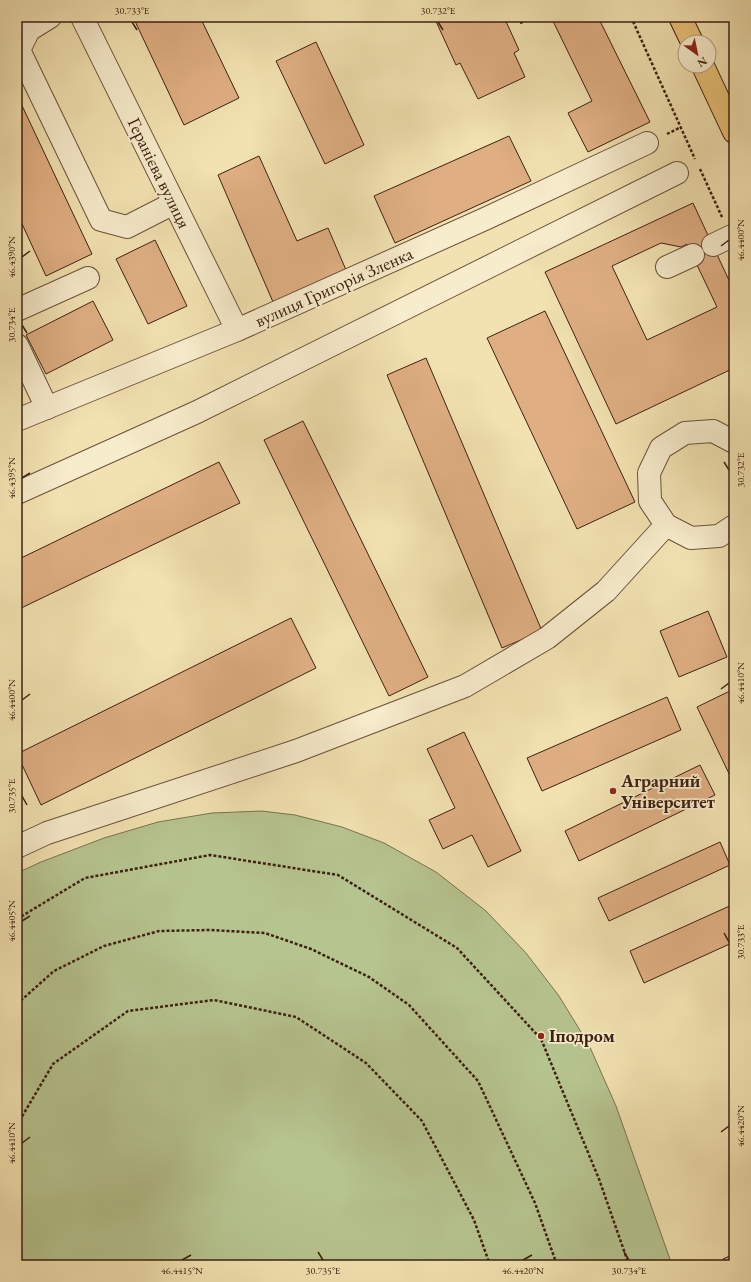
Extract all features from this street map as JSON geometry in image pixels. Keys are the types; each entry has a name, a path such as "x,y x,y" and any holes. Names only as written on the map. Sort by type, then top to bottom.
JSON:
{"main road":[{"path":"680,17 688,34"},
{"path":"707,74 734,132"}],"street":[{"path":"50,17 29,30 19,50 102,220 127,227 174,203"},
{"name":"Геранієва вулиця","path":"82,17 237,330"},
{"name":"вулиця Григорія Зленка","path":"17,420 237,330 487,218 647,143"},
{"path":"17,493 197,412 677,173"},
{"path":"667,267 693,255"},
{"path":"17,310 88,278"},
{"path":"17,346 47,408"},
{"path":"734,442 713,431 685,433 661,448 649,473 650,502 666,525 691,538 719,536 734,526"},
{"path":"17,847 47,833 296,751 465,686 547,638 606,591 666,525"}],"path":[{"path":"520,23 533,17"},
{"path":"631,17 696,161"},
{"path":"700,168 726,239"},
{"path":"17,919 85,878 210,855 338,875 457,948 541,1039 599,1179 629,1265"},
{"path":"17,1004 54,971 104,946 159,931 210,930 265,933 311,949 330,958 369,977 409,1006 478,1081 536,1203 556,1265"},
{"path":"17,1125 53,1064 128,1011 214,1000 296,1016 366,1062 422,1121 474,1220 490,1265"}],"green space":[{"path":"262,811 295,815 342,827 384,843 436,872 486,911 526,953 559,996 589,1045 616,1106 672,1265 17,1265 17,873 41,862 104,838 158,822 212,813"}],"building":[{"path":"133,17 200,17 239,98 184,125"},
{"path":"434,17 504,17 519,50 514,53 525,77 478,99 460,63 456,65"},
{"path":"551,17 598,17 650,122 588,152 568,113 592,101"},
{"path":"316,42 364,145 325,164 276,61"},
{"path":"17,95 92,254 46,276 17,213"},
{"path":"509,136 531,181 395,243 374,196"},
{"path":"259,156 297,241 328,228 346,270 273,302 218,175"},
{"path":"693,203 734,291 734,368 616,424 545,272","holes":["661,243 681,247 687,244 717,307 647,340 612,266"]},
{"path":"155,240 187,306 148,324 116,259"},
{"path":"93,301 113,340 46,374 26,335"},
{"path":"545,311 635,502 577,529 487,338"},
{"path":"426,358 542,631 502,648 387,375"},
{"path":"303,421 428,677 389,696 264,440"},
{"path":"219,462 240,503 17,610 17,560"},
{"path":"708,611 727,657 679,677 660,631"},
{"path":"291,618 316,668 41,805 17,754"},
{"path":"734,689 734,784 697,707"},
{"path":"667,697 681,730 542,791 527,758"},
{"path":"464,732 521,851 488,867 472,835 443,849 429,820 455,808 427,749"},
{"path":"700,765 715,795 579,861 565,831"},
{"path":"720,842 730,865 609,921 598,898"},
{"path":"734,904 734,942 644,983 630,951"},
{"path":"734,1254 734,1265 726,1265 723,1259"}],"place":[{"name":"Аграрний Університет","path":"613,791"},
{"name":"Іподром","path":"541,1036"}]}
